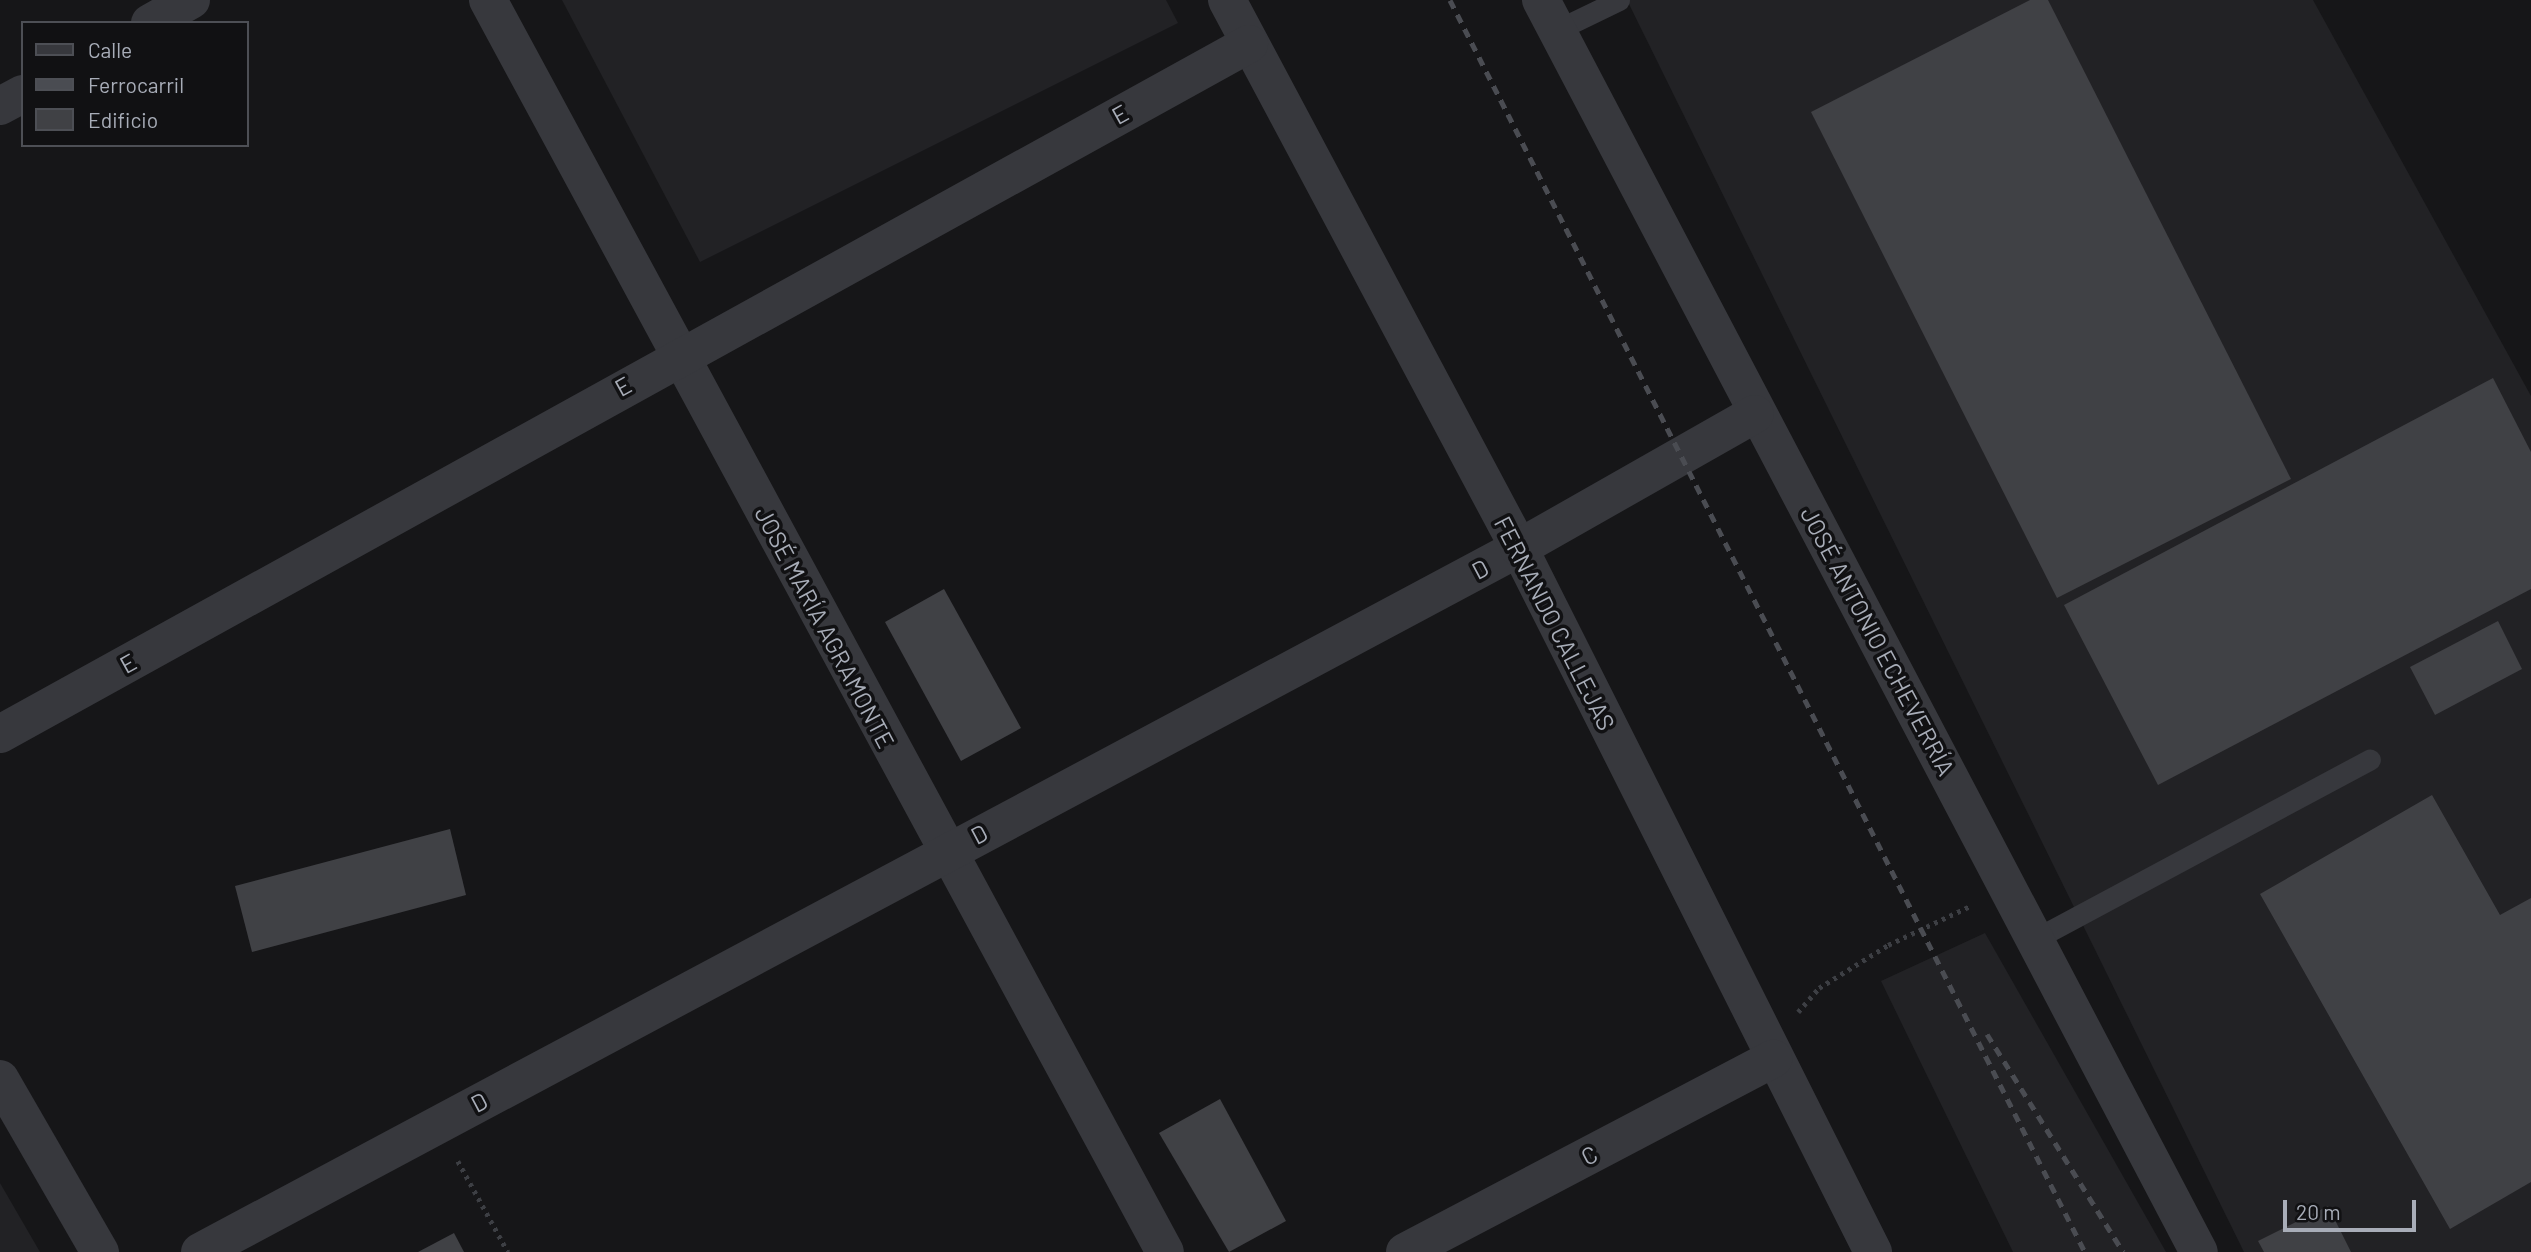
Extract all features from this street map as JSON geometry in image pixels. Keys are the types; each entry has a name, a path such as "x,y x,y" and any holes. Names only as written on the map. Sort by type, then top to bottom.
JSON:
{"street":[{"path":"154,21 191,0"},
{"name":"JOSÉ MARÍA AGRAMONTE","path":"488,0 946,852 1165,1252"},
{"name":"FERNANDO CALLEJAS","path":"1227,0 1519,548 1773,1059 1873,1252"},
{"name":"JOSÉ ANTONIO ECHEVERRÍA","path":"1548,15 1755,414 2015,896 2199,1252"},
{"name":"E","path":"0,734 678,355 1249,44"},
{"path":"0,106 21,95"},
{"name":"D","path":"200,1252 1519,548 1755,414"},
{"name":"C","path":"1405,1252 1773,1059"},
{"path":"0,1079 100,1252"}],"lane":[{"path":"1548,15 1619,0"},
{"path":"2035,939 2370,760"}],"path":[{"path":"1773,1059 1794,1016 1819,988 1888,944 1978,902 2015,896"},
{"path":"438,1124 508,1252"}],"shaded area":[{"path":"562,0 1166,0 1178,23 700,262"},
{"path":"1627,0 2313,0 2531,396 2531,1252 2244,1252"},
{"path":"1985,933 2166,1252 2013,1252 1881,981"},
{"path":"0,1183 40,1252 0,1252"}],"building":[{"path":"2030,0 2048,0 2291,479 2057,598 1811,112"},
{"path":"2493,378 2531,452 2531,589 2158,785 2064,605"},
{"path":"944,589 1021,728 961,761 885,622"},
{"path":"2498,621 2522,669 2435,715 2410,667"},
{"path":"2432,795 2500,915 2531,898 2531,1182 2450,1229 2260,894"},
{"path":"450,829 466,895 252,952 235,886"},
{"path":"1220,1099 1286,1221 1229,1252 1159,1133"},
{"path":"2328,1206 2351,1252 2264,1252 2258,1241"},
{"path":"454,1233 464,1252 418,1252"}],"railway":[{"path":"1450,0 2085,1252"},
{"path":"1987,1034 2123,1252"}]}
